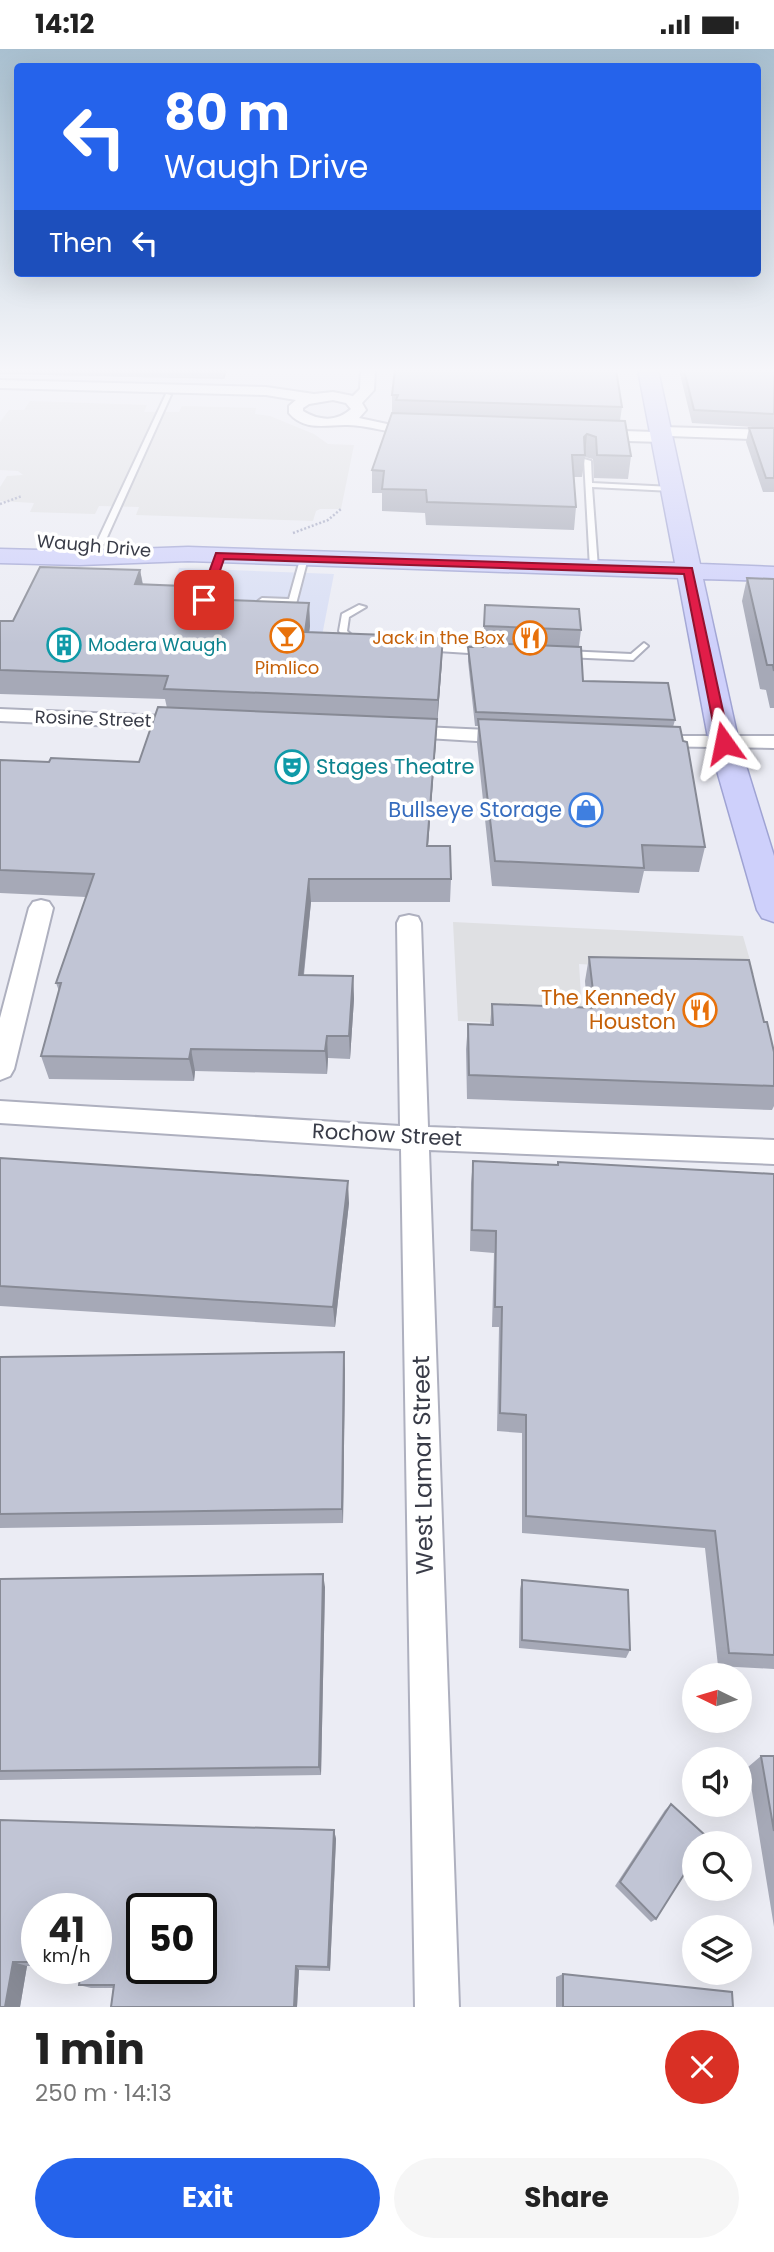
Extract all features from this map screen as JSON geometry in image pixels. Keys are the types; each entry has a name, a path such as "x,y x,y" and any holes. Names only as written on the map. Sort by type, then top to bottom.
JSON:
{"main road":[{"path":"666,461 724,743 766,857 774,910"},
{"name":"Waugh Drive","path":"0,539 100,544 188,554"},
{"name":"Waugh Drive","path":"0,556 80,558 188,554 774,574"}],"street":[{"name":"Rosine Street","path":"0,715 203,724"},
{"path":"380,731 534,738"},
{"path":"627,741 774,742"},
{"path":"0,1069 41,908"},
{"name":"West Lamar Street","path":"409,923 437,2007"},
{"name":"Rochow Street","path":"0,1112 415,1138 774,1152"}],"lane":[{"path":"100,544 138,461"},
{"path":"587,461 594,568"},
{"path":"589,485 672,489"},
{"path":"219,555 204,600 230,601"},
{"path":"255,601 293,602 304,558"},
{"path":"362,607 345,616 343,631 350,640 364,646"},
{"path":"552,654 633,657 644,646"},
{"path":"418,648 498,651"}],"path":[{"path":"0,504 22,496"},
{"path":"290,535 300,528 326,523 341,509"}],"shaded area":[{"path":"0,461 351,461 341,509 320,509 316,511 313,521 136,515 139,507 99,506 95,514 30,512 34,503 0,501 0,487 7,476 23,475 18,471 0,470"},
{"path":"179,568 334,574 319,651 153,645"},
{"path":"453,922 743,936 754,974 579,964 583,1027 458,1021"}],"building":[{"path":"375,461 572,461 576,507 427,502 426,490 382,489 384,471 372,470"},
{"path":"760,461 774,461 774,478 766,478"},
{"path":"40,567 140,570 135,584 183,586 180,594 203,595 201,599 309,603 305,632 443,637 438,700 164,689 168,676 0,670 0,621 13,621"},
{"path":"747,578 774,579 774,671 773,665 767,665"},
{"path":"485,605 579,609 581,630 484,626"},
{"path":"484,643 581,647 583,681 668,683 675,720 476,712 468,647 483,647"},
{"path":"158,707 437,719 427,846 450,846 451,879 309,879 299,975 353,976 349,1036 327,1036 325,1051 191,1049 189,1059 41,1056 61,983 56,983 94,874 0,870 0,760 49,762 51,758 139,762"},
{"name":"Bullseye Storage","path":"478,719 680,727 683,741 687,742 705,847 642,845 644,868 495,861"},
{"path":"589,957 749,960 774,1052 774,1086 469,1075 468,1024 493,1025 492,1004 595,1008"},
{"path":"0,1158 348,1181 333,1307 0,1286"},
{"path":"473,1161 558,1165 558,1162 774,1174 774,1655 729,1653 715,1531 526,1516 526,1415 500,1413 502,1307 495,1307 496,1231 472,1230"},
{"path":"344,1352 342,1509 0,1514 0,1357"},
{"path":"323,1574 319,1767 0,1771 0,1579"},
{"path":"522,1580 628,1590 630,1650 522,1640"},
{"path":"761,1756 774,1756 774,1831"},
{"path":"671,1804 682,1817 700,1831 682,1831 682,1878 656,1919 620,1882"},
{"path":"0,1820 334,1830 328,1967 296,1966 294,2007 111,2007 114,1985 79,1985 112,1984 112,1893 21,1893 21,1962 13,1962 5,2007 0,2007"},
{"path":"563,1974 732,1992 733,2007 563,2007"}],"place":[{"name":"Pimlico","path":"287,636"},
{"name":"Jack in the Box","path":"530,638"},
{"name":"Modera Waugh","path":"64,645"},
{"name":"Stages Theatre","path":"292,767"},
{"name":"Bullseye Storage","path":"586,810"},
{"name":"The Kennedy Houston","path":"700,1010"}],"route":[{"path":"204,600 219,555 689,571 724,743"}]}
